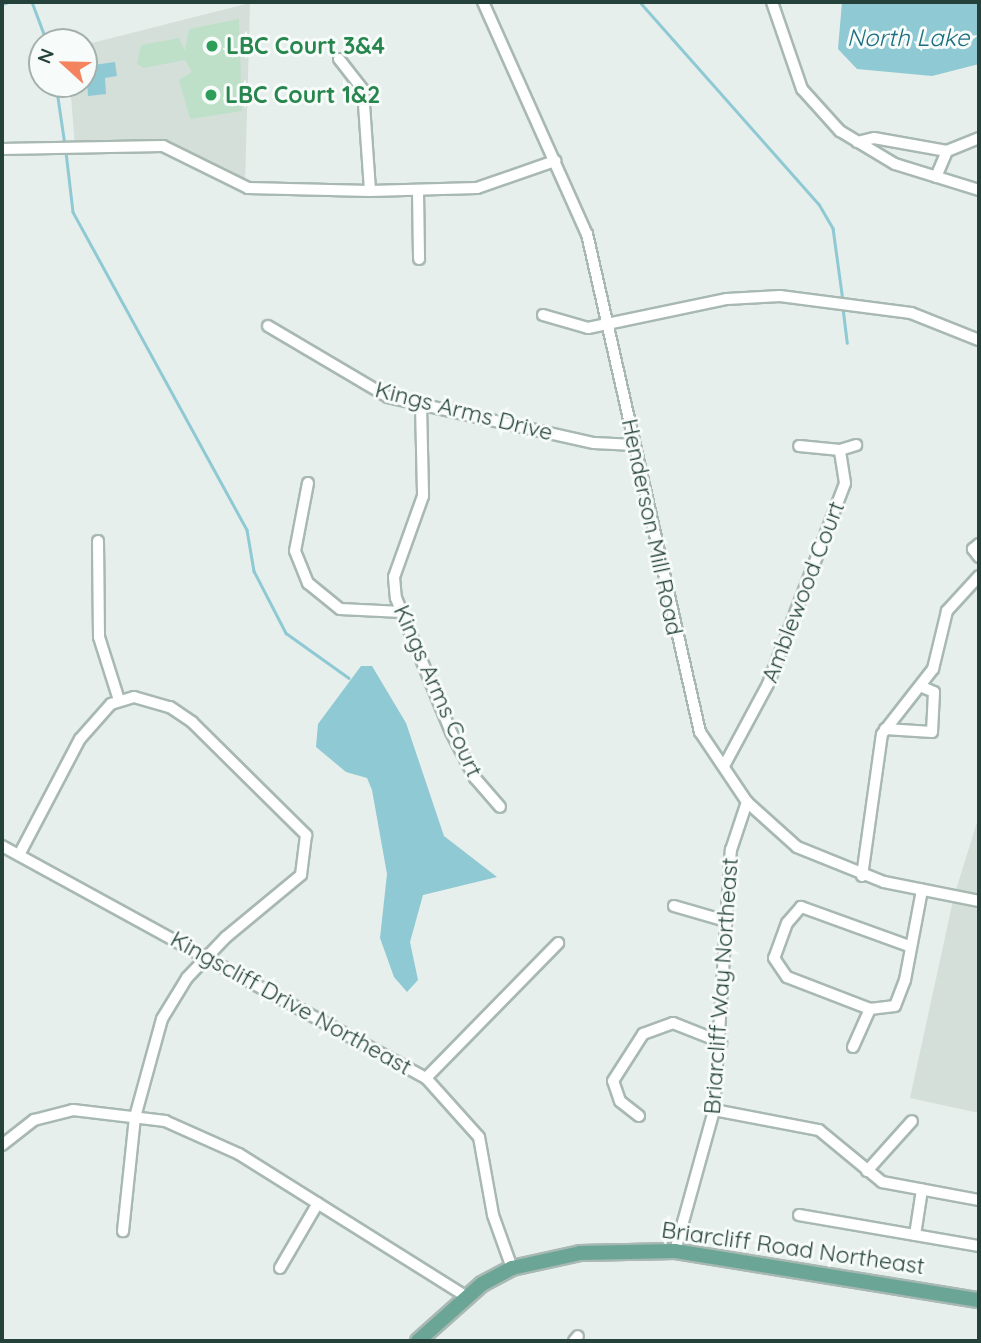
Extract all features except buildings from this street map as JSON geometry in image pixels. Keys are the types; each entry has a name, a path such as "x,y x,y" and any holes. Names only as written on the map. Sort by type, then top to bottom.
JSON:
{"main road":[{"name":"Briarcliff Road Northeast","path":"418,1341 465,1296 512,1268 580,1253 676,1251 979,1300"}],"street":[{"name":"Henderson Mill Road","path":"483,2 587,234 611,324 685,687 700,732 747,802 797,847 862,876 979,901"},
{"path":"772,2 802,89 857,142 895,164 979,190"},
{"path":"339,59 363,89 370,191"},
{"path":"857,142 874,138 947,151 979,138"},
{"path":"2,149 163,146 248,188 370,191 418,192 477,188 555,161"},
{"path":"936,177 947,151"},
{"path":"418,192 419,259"},
{"path":"543,315 588,328 727,299 779,296 911,313 979,340"},
{"name":"Kings Arms Drive","path":"268,326 365,387 421,405 529,424 594,443 635,445"},
{"name":"Kings Arms Court","path":"421,405 422,496 394,577 402,612 463,755 500,807"},
{"path":"799,446 840,450 856,445"},
{"name":"Amblewood Court","path":"724,766 768,684 836,516 845,483 840,450"},
{"path":"308,483 295,551 308,583 340,609 402,612"},
{"path":"98,541 99,637 119,700"},
{"path":"979,544 973,549 979,557"},
{"path":"862,876 874,764 886,729 933,669 947,611 979,576"},
{"path":"886,729 932,732 934,692 920,686"},
{"path":"19,855 80,739 119,700 151,700 192,722 306,835 301,875 245,918 209,961 187,978 162,1019 135,1117 123,1231"},
{"name":"Briarcliff Way Northeast","path":"676,1251 714,1110 721,1042 731,850 747,802"},
{"name":"Kingscliff Drive Northeast","path":"2,846 426,1078 479,1137 493,1215 512,1268"},
{"path":"909,946 816,911 789,907 775,952 776,968 870,1009 886,1010 900,1002 922,890"},
{"path":"674,906 726,921"},
{"path":"426,1078 558,943"},
{"path":"853,1047 870,1009"},
{"path":"639,1116 620,1101 613,1081 643,1034 657,1022 673,1023 721,1042"},
{"path":"2,1145 34,1120 73,1110 165,1121 239,1154 465,1296"},
{"path":"714,1110 819,1130 882,1182 979,1200"},
{"path":"867,1171 912,1121"},
{"path":"915,1236 922,1190"},
{"path":"280,1268 318,1203"},
{"path":"799,1215 979,1246"}],"shaded area":[{"path":"250,3 245,185 166,145 75,146 71,98 98,98 98,41"},
{"path":"979,816 979,1113 910,1098 954,896"}],"green space":[{"path":"239,19 242,111 190,119 179,80 192,72 185,60 144,68 137,64 141,45 179,38 185,51 189,29"}],"water":[{"name":"North Lake","path":"842,2 979,2 979,64 932,76 857,69 838,49"},
{"path":"115,62 117,76 105,78 106,94 98,95 98,64"},
{"path":"361,666 372,666 406,723 444,836 497,877 423,895 410,942 418,980 407,992 394,977 380,938 387,874 372,790 367,778 346,772 316,747 318,724"}],"waterway":[{"path":"2,4 8,2"},
{"path":"32,2 42,28"},
{"path":"640,2 819,204 833,228 843,301"},
{"path":"58,98 65,145"},
{"path":"66,152 73,212 247,530 254,571 286,633 349,678"},
{"path":"843,308 847,343"}],"place":[{"name":"LBC Court 3&4","path":"212,46"},
{"name":"LBC Court 1&2","path":"211,95"}]}
